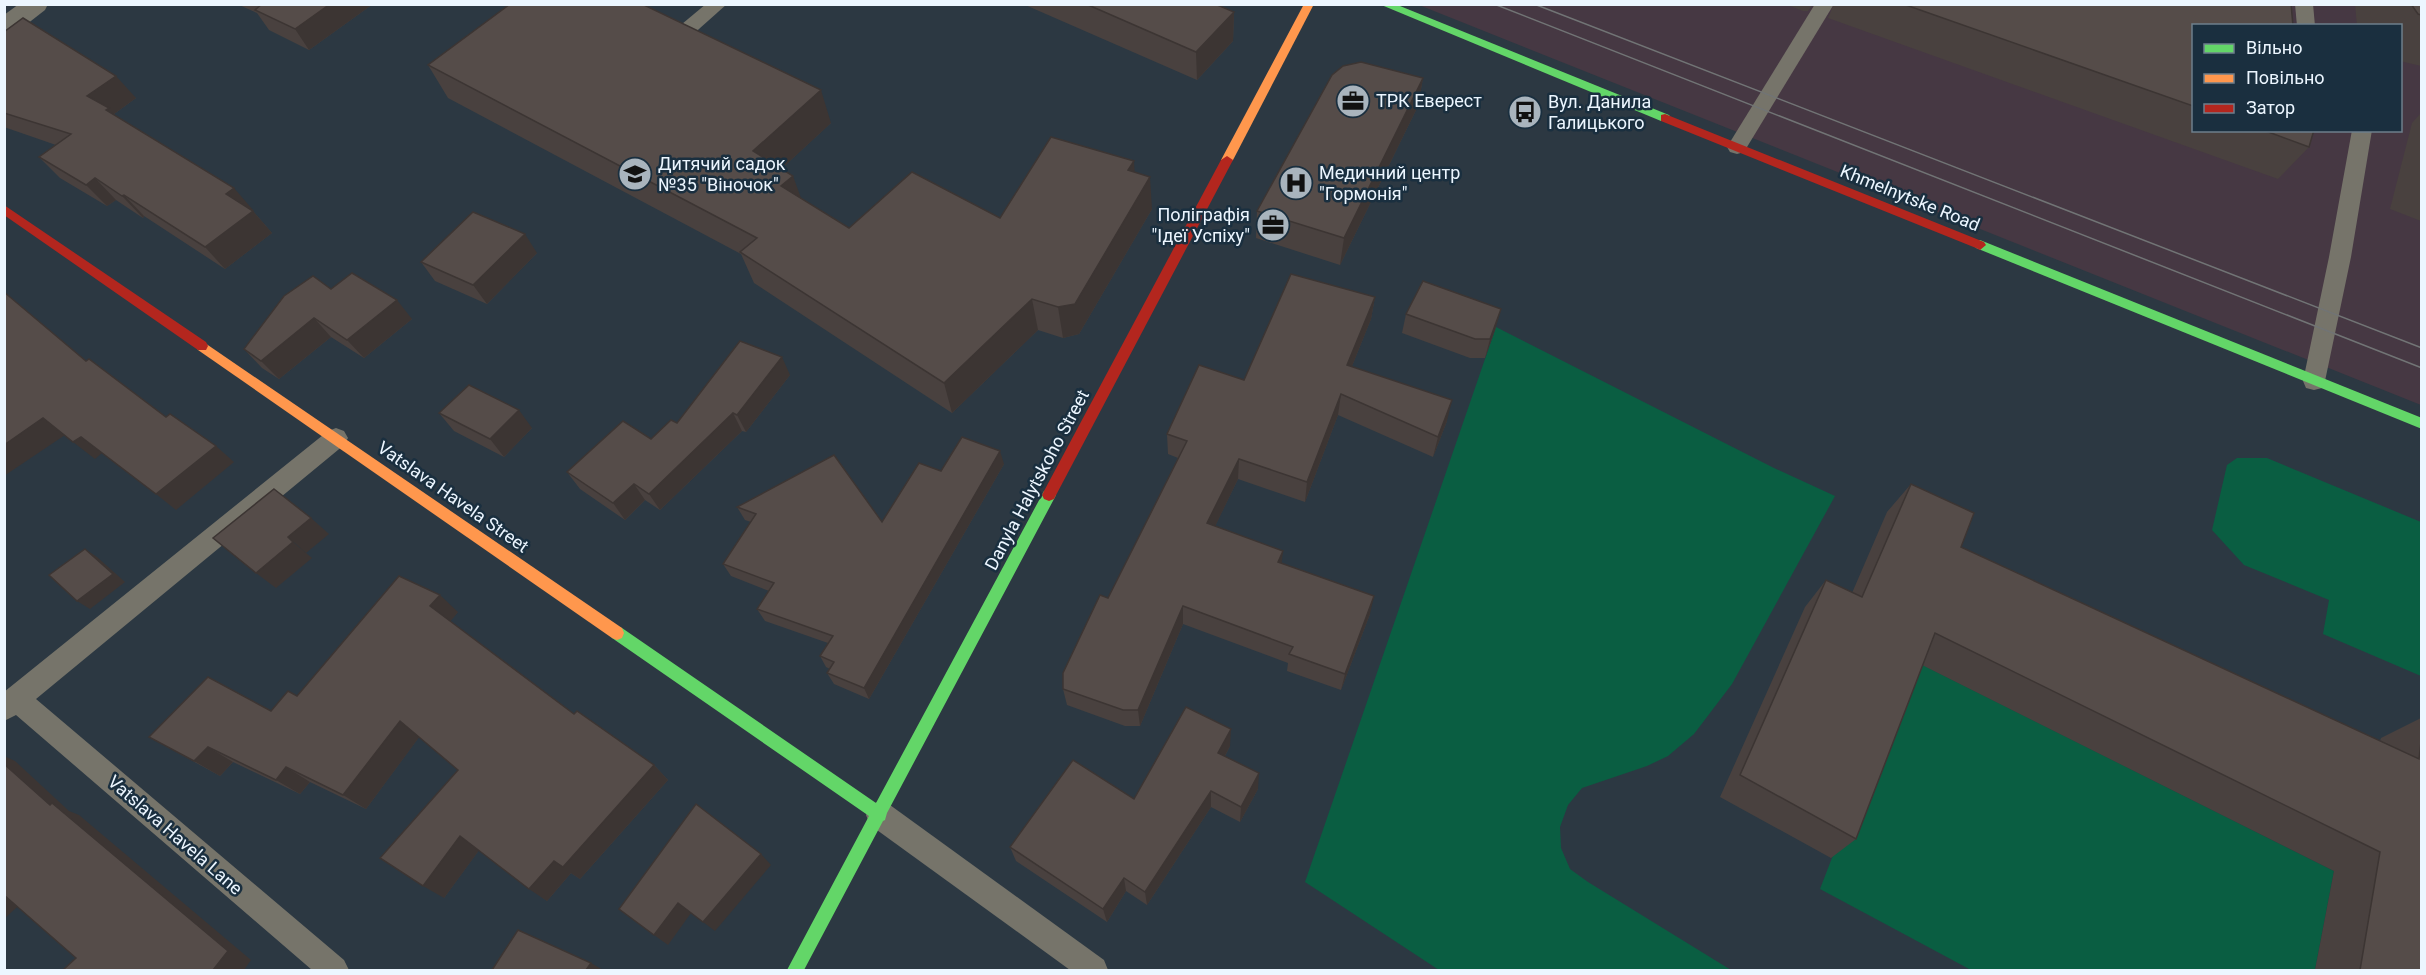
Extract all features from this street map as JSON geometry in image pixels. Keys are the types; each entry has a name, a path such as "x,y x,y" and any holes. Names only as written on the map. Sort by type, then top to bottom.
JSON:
{"street":[{"path":"4,29 36,4"},
{"name":"Danyla Halytskoho Street","path":"795,970 880,815 1309,4"},
{"name":"Khmelnytske Road","path":"1384,4 2421,424"},
{"name":"Vatslava Havela Street","path":"4,209 880,815"}],"lane":[{"path":"683,33 718,4"},
{"path":"1737,147 1825,4"},
{"path":"2304,4 2306,24"},
{"path":"2314,381 2340,257 2362,132"},
{"path":"11,704 336,438"},
{"name":"Vatslava Havela Lane","path":"11,704 334,970"},
{"path":"880,815 1094,970"}],"shaded area":[{"path":"1419,5 2421,5 2421,405"}],"green space":[{"path":"1496,327 1774,468 1835,496 1732,684 1694,734 1668,756 1647,766 1582,788 1568,805 1560,827 1561,848 1570,869 1731,970 1439,970 1305,882"},
{"path":"2237,458 2267,458 2421,522 2421,676 2323,634 2329,600 2244,565 2212,530 2227,465"},
{"path":"1909,658 2334,871 2315,970 1971,970 1820,889"}],"building":[{"path":"262,4 330,4 295,29 255,10"},
{"path":"510,4 642,4 821,90 753,151 793,176 781,186 849,228 912,172 1000,218 1051,137 1134,161 1128,170 1150,177 1075,304 1058,307 1032,299 944,383 740,252 757,238 428,65"},
{"path":"1086,4 1215,4 1234,12 1196,52"},
{"path":"1903,4 2291,4 2293,24 2192,24 2192,106"},
{"path":"2411,4 2421,4 2421,15 2418,14"},
{"path":"23,18 116,76 87,96 234,188 226,194 253,211 205,247 95,178 86,185 39,157 71,134 4,113 4,32"},
{"path":"1361,62 1423,78 1344,238 1257,211 1332,75 1343,66"},
{"path":"2268,132 2313,132 2309,147"},
{"path":"473,212 525,234 473,285 421,262"},
{"path":"352,273 397,300 347,340 314,318 261,361 244,349 284,296 313,276 331,289"},
{"path":"1291,274 1375,297 1347,365 1452,400 1438,437 1341,394 1307,482 1239,459 1207,523 1283,551 1278,562 1374,596 1345,674 1289,654 1293,647 1183,606 1138,710 1123,710 1063,689 1063,673 1100,595 1108,598 1187,441 1167,434 1199,365 1244,380"},
{"path":"1423,281 1501,309 1490,339 1475,339 1406,314"},
{"path":"4,292 86,361 89,359 166,417 170,414 216,446 156,494 81,437 73,442 43,418 4,445"},
{"path":"740,341 782,357 737,415 733,413 649,494 634,484 613,503 567,472 623,421 651,439 671,420 677,423"},
{"path":"469,385 519,410 490,439 439,413"},
{"path":"962,437 1000,451 864,688 827,673 834,662 820,656 833,636 757,609 774,583 723,564 756,514 737,507 834,455 882,522 919,463 941,471"},
{"path":"1911,484 1974,513 1961,547 2419,759 2421,742 2421,970 2360,970 2380,852 1935,633 1856,839 1740,775 1826,580 1862,597"},
{"path":"274,489 311,518 288,537 293,542 256,573 213,538"},
{"path":"85,549 113,574 77,601 49,575"},
{"path":"399,576 440,595 430,606 574,714 577,711 654,765 563,867 554,861 529,889 460,836 423,886 380,858 458,770 400,721 343,795 286,767 276,780 208,747 194,761 149,737 208,677 271,711 288,691 297,696"},
{"path":"1186,707 1231,729 1218,753 1259,773 1241,807 1211,791 1145,892 1124,878 1103,909 1010,847 1073,760 1134,799"},
{"path":"4,764 50,805 52,803 228,951 213,970 63,970 76,958 4,895"},
{"path":"696,804 761,854 703,922 678,903 654,935 619,909"},
{"path":"518,930 591,963 586,970 492,970"}],"tram line":[{"path":"1494,4 2422,368"},
{"path":"1534,4 2422,348"}],"traffic: fast":[{"path":"1384,4 1665,118"},
{"path":"1980,245 2422,424"},
{"path":"795,970 1049,495"},
{"path":"617,633 880,815"}],"traffic: slow":[{"path":"1227,160 1309,4"},
{"path":"202,346 617,633"}],"traffic: jam":[{"path":"1665,118 1980,245"},
{"path":"1049,495 1227,160"},
{"path":"4,209 202,346"}],"place":[{"name":"ТРК Еверест","path":"1353,101"},
{"name":"Вул. Данила Галицького","path":"1525,112"},
{"name":"Дитячий садок №35 \"Віночок\"","path":"635,174"},
{"name":"Медичний центр \"Гормонія\"","path":"1296,183"},
{"name":"Поліграфія \"Ідеї Успіху\"","path":"1273,225"}]}
